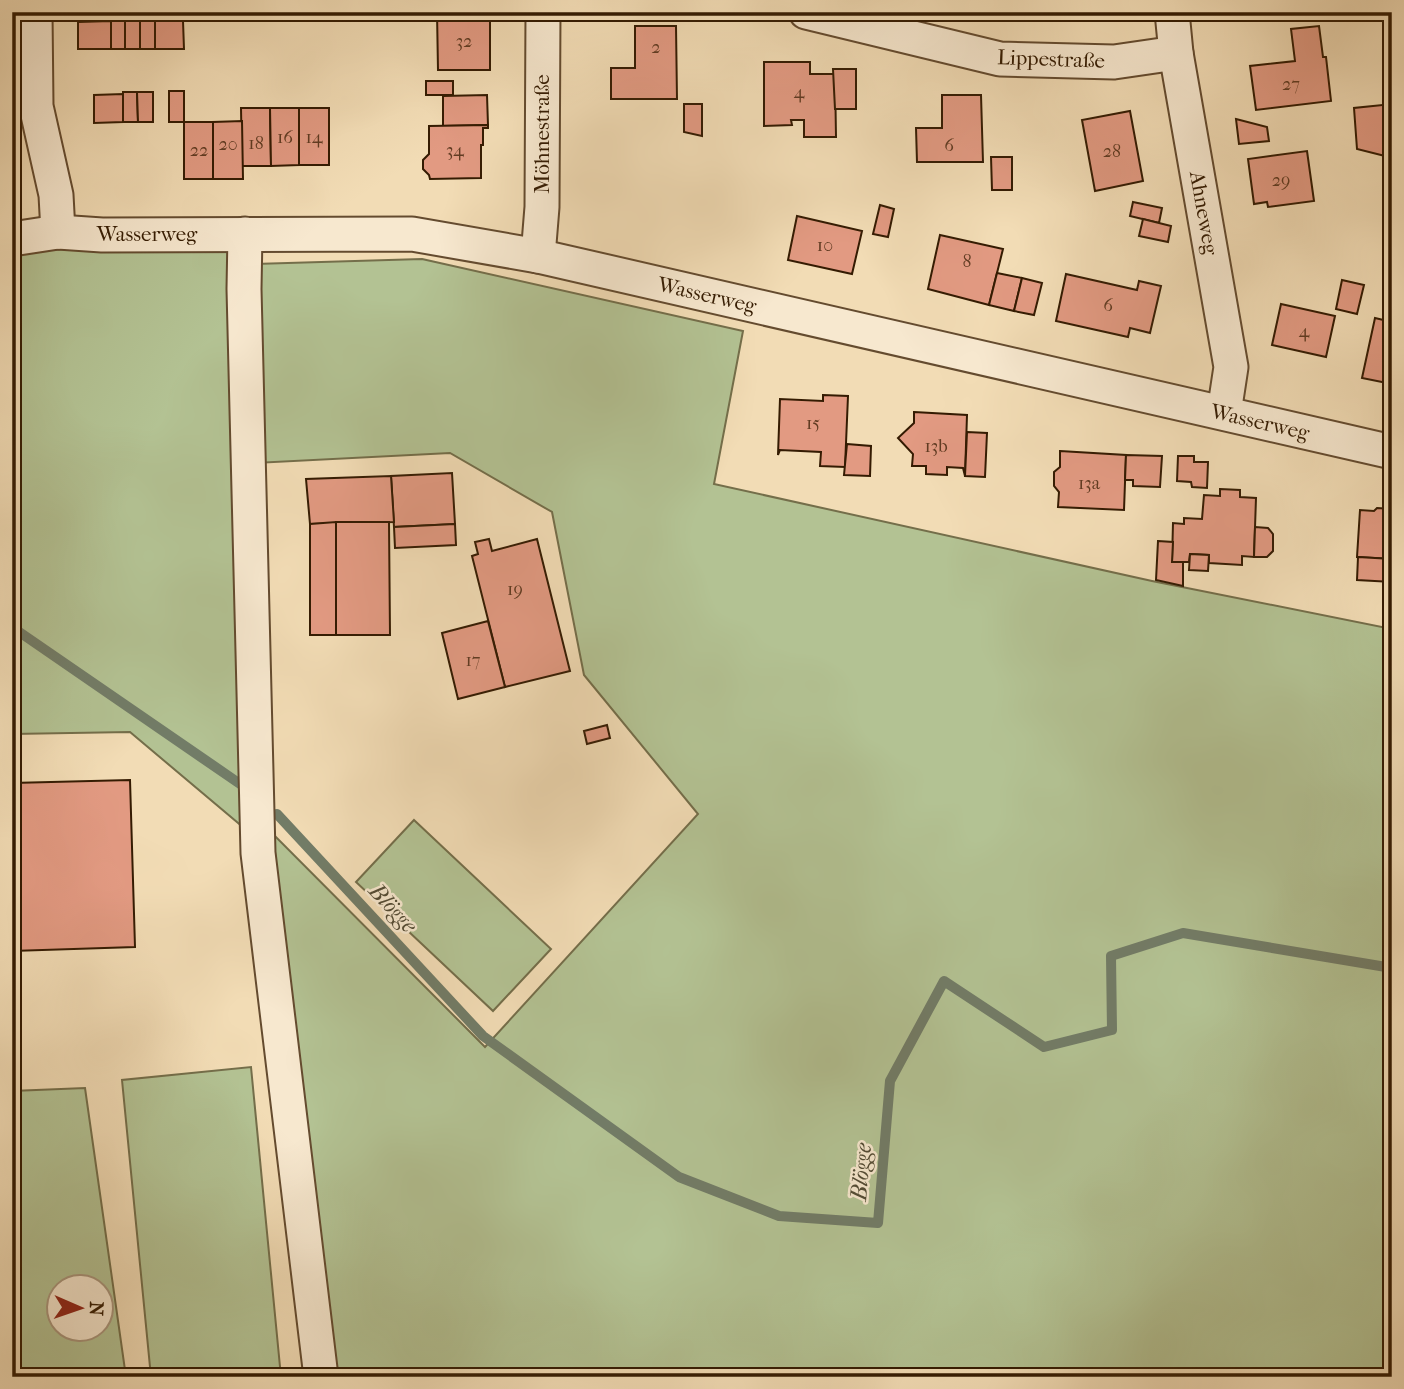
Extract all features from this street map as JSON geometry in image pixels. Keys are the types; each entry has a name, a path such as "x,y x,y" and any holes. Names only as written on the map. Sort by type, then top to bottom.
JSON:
{"street":[{"path":"35,12 24,106 56,195 58,232"},
{"name":"Möhnestraße","path":"538,256 542,207 543,12"},
{"name":"Lippestraße","path":"806,12 1000,60 1114,62 1176,53"},
{"name":"Ahneweg","path":"1172,12 1176,53 1231,367 1224,413"},
{"name":"Wasserweg","path":"12,239 58,232 102,235 412,233 538,256 1392,452"},
{"path":"245,234 244,289 258,853 321,1377"}],"green space":[{"path":"217,244 235,252 250,833 130,732 12,734 12,247"},
{"path":"422,259 743,331 714,484 1152,581 1392,629 1392,1377 327,1377 260,821 485,1047 698,814 584,675 552,512 450,453 255,463 251,264"},
{"path":"414,820 551,949 493,1011 356,882"},
{"path":"251,1067 281,1377 151,1377 122,1080"},
{"path":"85,1088 111,1274 46,1274 46,1344 116,1344 116,1307 126,1377 12,1377 12,1091"}],"building":[{"path":"437,12 490,12 490,70 438,70"},
{"path":"1110,12 1110,14 1054,14"},
{"path":"111,21 111,49 78,49 78,22"},
{"path":"111,21 125,21 125,49 111,49"},
{"path":"125,21 140,21 140,49 125,49"},
{"path":"140,21 155,21 155,49 140,49"},
{"path":"155,21 183,21 184,49 155,49"},
{"path":"635,26 676,26 677,99 611,99 611,68 635,68"},
{"path":"1319,26 1331,101 1256,110 1250,66 1295,61 1291,29"},
{"path":"764,62 810,62 810,74 835,74 836,137 804,137 804,120 791,120 792,125 764,126"},
{"path":"833,69 856,69 856,109 835,109"},
{"path":"426,81 453,81 453,95 426,95"},
{"path":"169,91 184,91 184,122 169,122"},
{"path":"123,92 137,92 138,122 123,122"},
{"path":"137,92 153,92 153,122 138,122"},
{"path":"123,94 123,122 94,123 94,95"},
{"path":"487,95 488,125 443,126 443,96"},
{"path":"942,95 981,95 983,162 917,162 916,128 942,128"},
{"path":"684,104 702,104 702,136 684,132"},
{"path":"1392,104 1392,146 1389,157 1357,149 1354,108"},
{"path":"241,108 270,108 271,166 242,166"},
{"path":"270,108 299,108 299,165 271,166"},
{"path":"299,108 329,108 329,165 299,165"},
{"path":"1130,111 1143,181 1095,191 1082,120"},
{"path":"1236,119 1267,127 1269,141 1239,144"},
{"path":"242,121 243,179 213,179 213,122"},
{"path":"184,122 213,122 213,179 184,179"},
{"path":"488,125 488,128 483,128 481,178 430,179 423,169 423,160 429,154 429,126"},
{"path":"1307,151 1314,201 1268,207 1267,202 1254,204 1248,159"},
{"path":"991,157 1012,157 1012,190 992,190"},
{"path":"1133,202 1162,208 1159,223 1130,216"},
{"path":"880,205 894,209 888,237 873,234"},
{"path":"797,216 862,231 852,274 788,260"},
{"path":"1143,219 1171,226 1168,242 1139,236"},
{"path":"940,235 1003,249 989,305 928,289"},
{"path":"997,273 1022,278 1014,311 989,305"},
{"path":"1066,274 1137,290 1139,281 1161,286 1150,333 1130,328 1128,337 1056,321"},
{"path":"1022,278 1042,283 1034,315 1014,311"},
{"path":"1342,280 1364,285 1357,314 1336,309"},
{"path":"1281,304 1335,316 1326,357 1272,345"},
{"path":"1375,318 1392,322 1392,384 1362,378"},
{"path":"823,395 848,396 845,467 820,466 821,452 780,450 778,455 780,399 823,401"},
{"path":"914,412 967,415 965,476 963,468 947,467 947,475 926,474 926,466 912,466 913,454 898,438 914,423"},
{"path":"967,432 987,433 985,477 965,476"},
{"path":"847,444 871,446 870,476 844,475"},
{"path":"1060,451 1126,455 1124,510 1058,507 1059,492 1054,486 1054,472 1060,467"},
{"path":"1126,455 1162,456 1160,487 1133,486 1133,480 1125,480"},
{"path":"1178,456 1194,456 1194,462 1208,462 1207,488 1192,487 1191,482 1177,481"},
{"path":"452,473 455,524 394,527 391,476"},
{"path":"391,476 394,522 310,524 306,479"},
{"path":"1220,489 1240,490 1240,497 1256,498 1254,557 1242,556 1242,565 1209,563 1209,555 1190,554 1189,562 1172,562 1173,523 1184,524 1184,518 1202,519 1204,495 1220,496"},
{"path":"1377,508 1392,509 1392,559 1357,557 1360,510 1374,511"},
{"path":"336,522 389,522 390,635 336,635"},
{"path":"336,522 336,635 310,635 310,524"},
{"path":"455,524 456,545 395,548 394,527"},
{"path":"1255,527 1268,528 1273,534 1273,551 1267,557 1254,557"},
{"path":"489,539 492,551 537,539 570,671 505,687 472,556 478,554 475,542"},
{"path":"1158,541 1173,542 1172,562 1183,562 1183,586 1156,580"},
{"path":"1190,554 1209,555 1208,571 1189,570"},
{"path":"1358,557 1392,559 1392,582 1357,580"},
{"path":"488,621 505,687 458,699 442,633"},
{"path":"607,725 610,738 587,744 584,731"},
{"path":"130,780 135,947 12,951 12,783"}],"waterway":[{"name":"Blögge","path":"12,627 243,786"},
{"name":"Blögge","path":"277,814 483,1036 679,1177 779,1216 878,1223 890,1081 944,981 1044,1047 1112,1030 1111,956 1183,933 1392,968"}]}
